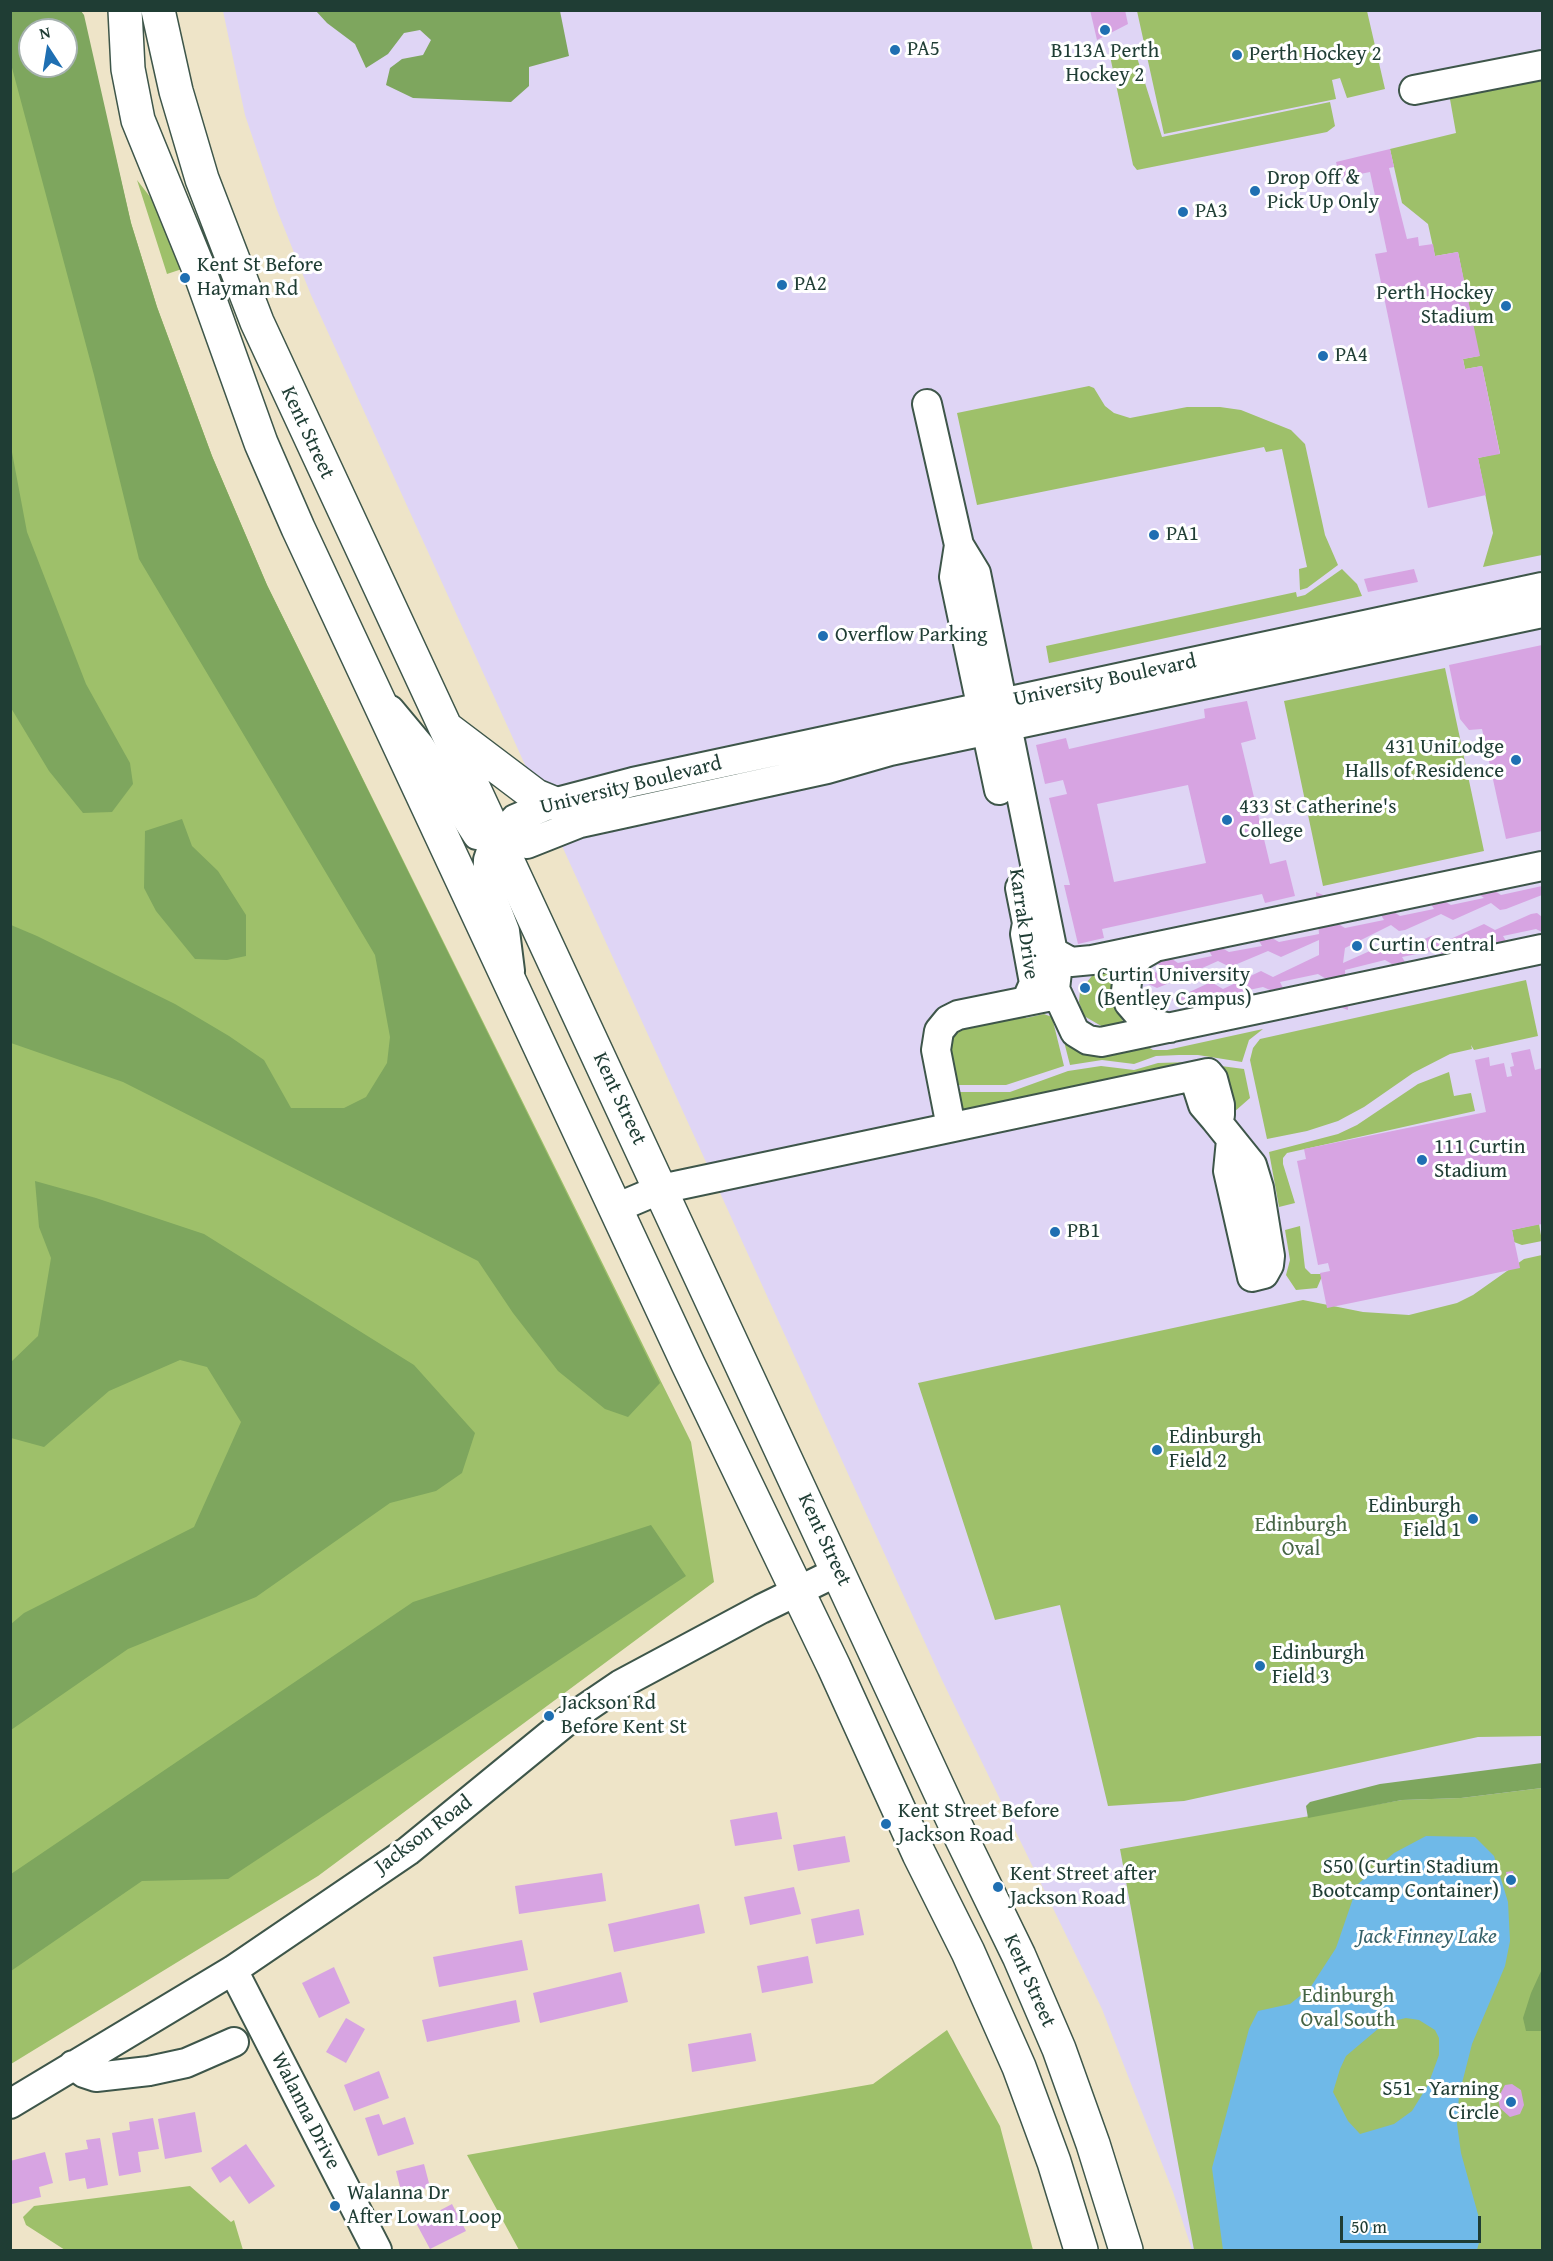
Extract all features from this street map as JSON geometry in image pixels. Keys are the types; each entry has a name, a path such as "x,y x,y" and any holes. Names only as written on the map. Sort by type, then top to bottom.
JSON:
{"main road":[{"name":"Kent Street","path":"125,10 132,93 147,146 198,267 261,443 333,606 885,1775 919,1854 968,1952 1014,2057 1053,2162 1081,2250"},
{"name":"Kent Street","path":"158,10 176,91 202,179 230,254 292,403 661,1188 1059,2049 1093,2144 1126,2250"},
{"path":"444,727 536,796 553,803"}],"street":[{"path":"1414,90 1542,65"},
{"path":"927,404 959,545 954,577 994,716"},
{"name":"University Boulevard","path":"497,839 527,844 580,823 827,769 890,751 994,716 1542,587"},
{"name":"University Boulevard","path":"497,839 515,819 553,803 633,782 1542,613"},
{"name":"Kent Street","path":"373,690 420,746 477,835 497,839 488,860 487,884 506,931 511,982"},
{"name":"Karrak Drive","path":"994,716 1057,972 1056,989 1047,997 1027,999 1034,982 1025,934 1027,923 994,716"},
{"path":"1027,923 1053,952 1071,962 1092,960 1542,866"},
{"path":"1155,947 1141,955 1133,964 1128,973 1126,991 1129,1004 1141,1017 1170,1028"},
{"path":"1056,989 1075,1032 1088,1040 1101,1042 1542,949"},
{"path":"951,1127 936,1050 939,1030 948,1020 958,1015 1027,999"},
{"path":"616,1208 661,1188 1201,1075 1203,1105 1223,1130"},
{"name":"Jackson Road","path":"10,2104 233,1970 408,1851 568,1720 621,1684 839,1571"},
{"name":"Walanna Drive","path":"233,1970 377,2250"},
{"path":"73,2065 84,2073 96,2077 148,2071 186,2062 234,2042"}],"shaded area":[{"name":"Curtin University (Bentley Campus)","path":"223,11 1542,11 1542,2250 1192,2250 1173,2192 1102,2009 942,1680 311,295 277,210 245,115"}],"green space":[{"path":"11,10 81,11 84,15 131,223 157,307 212,456 267,585 660,1383 628,1417 605,1409 558,1371 513,1313 478,1261 123,1082 11,1043 11,925 175,1004 229,1036 264,1060 291,1108 344,1108 366,1097 387,1063 390,1037 375,955 139,559 94,375 11,64"},
{"path":"81,10 131,223 157,307 212,456 267,585 691,1442 714,1582 318,1876 11,2064 10,11"},
{"path":"316,11 560,11 569,56 529,67 529,86 511,102 413,98 386,85 390,68 402,59 423,55 431,40 420,30 404,33 388,54 366,68 355,44 327,23"},
{"name":"Perth Hockey 2","path":"1137,11 1367,11 1385,89 1347,98 1340,78 1332,80 1336,99 1164,134"},
{"path":"1134,48 1162,137 1330,102 1335,126 1327,132 1137,170 1133,165 1110,56"},
{"path":"1542,69 1542,555 1483,567 1493,533 1478,458 1500,453 1482,366 1465,369 1463,359 1479,356 1458,252 1435,256 1428,224 1402,203 1390,149 1456,133 1448,88"},
{"path":"137,180 154,202 182,269 167,274"},
{"path":"1089,386 1094,388 1105,406 1114,413 1130,418 1187,407 1220,407 1241,410 1291,430 1305,444 1325,535 1338,565 1307,588 1300,590 1299,569 1307,567 1282,449 1266,452 1264,447 977,505 957,413"},
{"path":"11,447 27,532 86,684 130,763 133,784 112,812 83,813 49,771 11,708"},
{"path":"1342,569 1357,584 1362,596 1049,663 1046,646 1296,592 1297,597 1305,595"},
{"path":"1445,668 1484,851 1323,886 1284,701"},
{"path":"182,819 192,846 218,871 246,915 246,956 227,960 195,959 156,911 144,888 145,831"},
{"path":"1119,962 1112,992 1115,1007 1127,1028 1103,1027 1084,1016 1079,1002 1080,991 1095,972"},
{"path":"1526,980 1538,1036 1474,1050 1471,1045 1472,1049 1450,1054 1413,1073 1364,1107 1338,1121 1307,1131 1267,1139 1250,1060 1253,1048 1260,1039"},
{"path":"1051,1005 1097,1051 1098,1057 1134,1049 1142,1043 1153,1050 1167,1050 1263,1029 1249,1040 1242,1062 1198,1055 1179,1055 1156,1056 1134,1064 1102,1060 1070,1065 1058,1018"},
{"path":"1024,1013 1026,1018 1044,1014 1052,1017 1064,1066 1006,1085 956,1085 947,1043 956,1029"},
{"path":"1190,1062 1244,1069 1250,1098 1234,1112 1222,1079 970,1111 961,1108 957,1092 1010,1092 1068,1071 1101,1066 1134,1070 1158,1063"},
{"path":"1449,1072 1454,1096 1471,1093 1475,1111 1287,1153 1283,1158 1283,1164 1295,1203 1279,1207 1269,1152 1338,1134 1357,1125 1418,1084"},
{"path":"35,1181 96,1198 204,1234 414,1365 475,1433 462,1473 436,1491 390,1503 256,1597 128,1649 11,1730 11,1624 24,1613 194,1527 241,1422 207,1367 180,1360 109,1391 44,1447 11,1438 11,1362 38,1336 51,1258 39,1227"},
{"path":"1539,1224 1542,1241 1522,1245 1514,1242 1512,1230"},
{"path":"1300,1226 1305,1268 1311,1274 1323,1274 1317,1288 1296,1290 1286,1275 1290,1260 1285,1230"},
{"name":"Edinburgh Oval","path":"1542,1255 1542,1736 1478,1737 1184,1801 1108,1806 1060,1605 995,1620 918,1383 1303,1300 1363,1312 1409,1315 1457,1303 1473,1295 1524,1259"},
{"path":"651,1525 686,1576 228,1879 142,1881 11,1971 11,1874 413,1602"},
{"path":"1542,1763 1542,1788 1461,1798 1402,1800 1308,1818 1306,1806 1310,1802 1380,1784"},
{"name":"Edinburgh Oval South","path":"1542,1788 1542,2250 1194,2250 1120,1849 1402,1800 1461,1798"},
{"path":"1542,1969 1542,2031 1526,2031 1523,2018"},
{"path":"947,2030 1000,2126 1033,2250 519,2250 467,2155 873,2084"},
{"path":"190,2186 231,2222 234,2220 243,2250 65,2250 26,2225 23,2217 34,2206"}],"water":[{"name":"Jack Finney Lake","path":"1426,1836 1475,1837 1494,1856 1508,1902 1510,1941 1505,1966 1472,2044 1459,2095 1457,2124 1461,2153 1479,2218 1481,2235 1477,2250 1223,2250 1212,2168 1249,2029 1258,2011 1290,2004 1310,1988 1336,1948 1358,1884 1394,1853","holes":["1406,2018 1419,2020 1435,2030 1439,2038 1439,2055 1428,2085 1412,2111 1394,2124 1360,2134 1348,2121 1333,2092 1346,2056 1385,2023"]}],"building":[{"name":"B113A Perth Hockey 2","path":"1090,10 1125,10 1128,24 1097,40"},
{"path":"1390,149 1394,167 1389,168 1407,239 1418,237 1419,246 1433,244 1435,256 1458,252 1480,356 1463,359 1465,369 1482,366 1500,454 1478,458 1486,495 1428,508 1375,254 1387,252 1370,172 1340,178 1336,162"},
{"path":"1414,569 1418,582 1368,592 1364,579"},
{"name":"431 UniLodge Halls of Residence","path":"1542,645 1542,831 1506,839 1482,729 1469,730 1460,719 1449,665"},
{"name":"433 St Catherine's College","path":"1247,701 1256,739 1241,743 1270,864 1286,860 1295,896 1265,903 1262,894 1102,929 1104,938 1078,944 1064,885 1070,885 1049,798 1067,794 1063,780 1045,784 1036,745 1066,738 1069,749 1205,718 1204,709","holes":["1188,785 1206,863 1114,882 1097,804"]},
{"path":"1542,886 1542,895 1506,909 1500,910 1491,903 1453,920 1441,914 1405,930 1399,931 1391,925 1345,948 1343,963 1381,946 1387,946 1396,952 1431,936 1437,935 1446,941 1484,924 1495,930 1531,914 1537,913 1542,917 1542,932 1536,929 1503,936 1506,941 1492,943 1486,940 1453,947 1455,951 1442,954 1436,950 1402,957 1405,962 1392,964 1385,960 1345,970 1348,1010 1340,1007 1328,980 1318,974 1280,982 1283,988 1270,990 1263,987 1230,994 1233,999 1220,1001 1213,998 1178,1005 1172,1000 1211,982 1223,989 1261,971 1273,977 1319,955 1319,940 1281,957 1268,951 1230,967 1218,961 1180,978 1174,977 1157,963 1172,959 1178,963 1212,956 1209,951 1222,948 1229,952 1262,946 1259,941 1272,938 1279,942 1319,934 1316,892 1323,895 1335,922 1345,928 1384,920 1381,915 1394,912 1400,916 1434,909 1431,904 1444,901 1451,905 1484,898 1480,895 1495,891 1501,895"},
{"path":"1152,970 1167,979 1167,984 1157,988 1146,983 1145,979"},
{"name":"111 Curtin Stadium","path":"1530,1049 1535,1070 1542,1068 1542,1224 1512,1230 1520,1268 1327,1308 1320,1273 1330,1271 1328,1263 1318,1265 1297,1161 1306,1159 1304,1149 1486,1112 1475,1060 1489,1057 1490,1066 1504,1063 1507,1077 1512,1076 1510,1067 1514,1066 1511,1053"},
{"path":"777,1812 782,1839 735,1846 730,1820"},
{"path":"845,1836 850,1862 798,1871 793,1845"},
{"name":"S50 (Curtin Stadium Bootcamp Container)","path":"1513,1871 1516,1887 1509,1888 1506,1872"},
{"path":"602,1873 606,1901 519,1914 515,1886"},
{"path":"794,1887 801,1914 750,1925 744,1897"},
{"path":"699,1904 705,1933 614,1952 608,1924"},
{"path":"859,1909 864,1935 816,1944 811,1919"},
{"path":"522,1940 528,1970 439,1987 433,1957"},
{"path":"808,1956 813,1983 762,1993 757,1966"},
{"path":"334,1967 350,2003 319,2018 302,1983"},
{"path":"621,1972 628,2002 540,2023 533,1993"},
{"path":"516,2000 520,2022 427,2042 422,2020"},
{"path":"346,2018 365,2029 346,2063 326,2052"},
{"path":"751,2033 756,2061 692,2072 688,2044"},
{"path":"379,2071 389,2098 354,2111 344,2085"},
{"name":"S51 - Yarning Circle","path":"1512,2084 1521,2090 1524,2105 1520,2114 1510,2117 1500,2108 1498,2098 1505,2085"},
{"path":"195,2112 202,2152 165,2159 158,2119"},
{"path":"379,2114 383,2125 405,2117 414,2144 378,2156 365,2118"},
{"path":"153,2118 159,2149 138,2152 141,2172 119,2176 112,2133 130,2130 129,2122"},
{"path":"100,2138 108,2185 87,2189 85,2178 69,2181 65,2153 88,2149 86,2140"},
{"path":"246,2144 275,2186 249,2204 230,2176 220,2183 211,2168"},
{"path":"45,2152 53,2183 39,2187 41,2197 12,2204 10,2161"},
{"path":"424,2164 430,2187 402,2195 396,2171"},
{"path":"452,2204 466,2231 430,2249 416,2223"}],"place":[{"name":"B113A Perth Hockey 2","path":"1105,30"},
{"name":"PA5","path":"895,50"},
{"name":"Perth Hockey 2","path":"1237,55"},
{"name":"Drop Off & Pick Up Only","path":"1255,191"},
{"name":"PA3","path":"1183,212"},
{"name":"Kent St Before Hayman Rd","path":"185,278"},
{"name":"PA2","path":"782,285"},
{"name":"Perth Hockey Stadium","path":"1506,306"},
{"name":"PA4","path":"1323,356"},
{"name":"PA1","path":"1154,535"},
{"name":"Overflow Parking","path":"823,636"},
{"name":"431 UniLodge Halls of Residence","path":"1516,760"},
{"name":"433 St Catherine's College","path":"1227,820"},
{"name":"Curtin Central","path":"1357,946"},
{"name":"Curtin University (Bentley Campus)","path":"1085,988"},
{"name":"111 Curtin Stadium","path":"1422,1160"},
{"name":"PB1","path":"1055,1232"},
{"name":"Edinburgh Field 2","path":"1157,1450"},
{"name":"Edinburgh Field 1","path":"1473,1519"},
{"name":"Edinburgh Field 3","path":"1260,1666"},
{"name":"Jackson Rd Before Kent St","path":"549,1716"},
{"name":"Kent Street Before Jackson Road","path":"886,1824"},
{"name":"S50 (Curtin Stadium Bootcamp Container)","path":"1511,1880"},
{"name":"Kent Street after Jackson Road","path":"998,1887"},
{"name":"S51 - Yarning Circle","path":"1511,2102"},
{"name":"Walanna Dr After Lowan Loop","path":"335,2206"}]}
